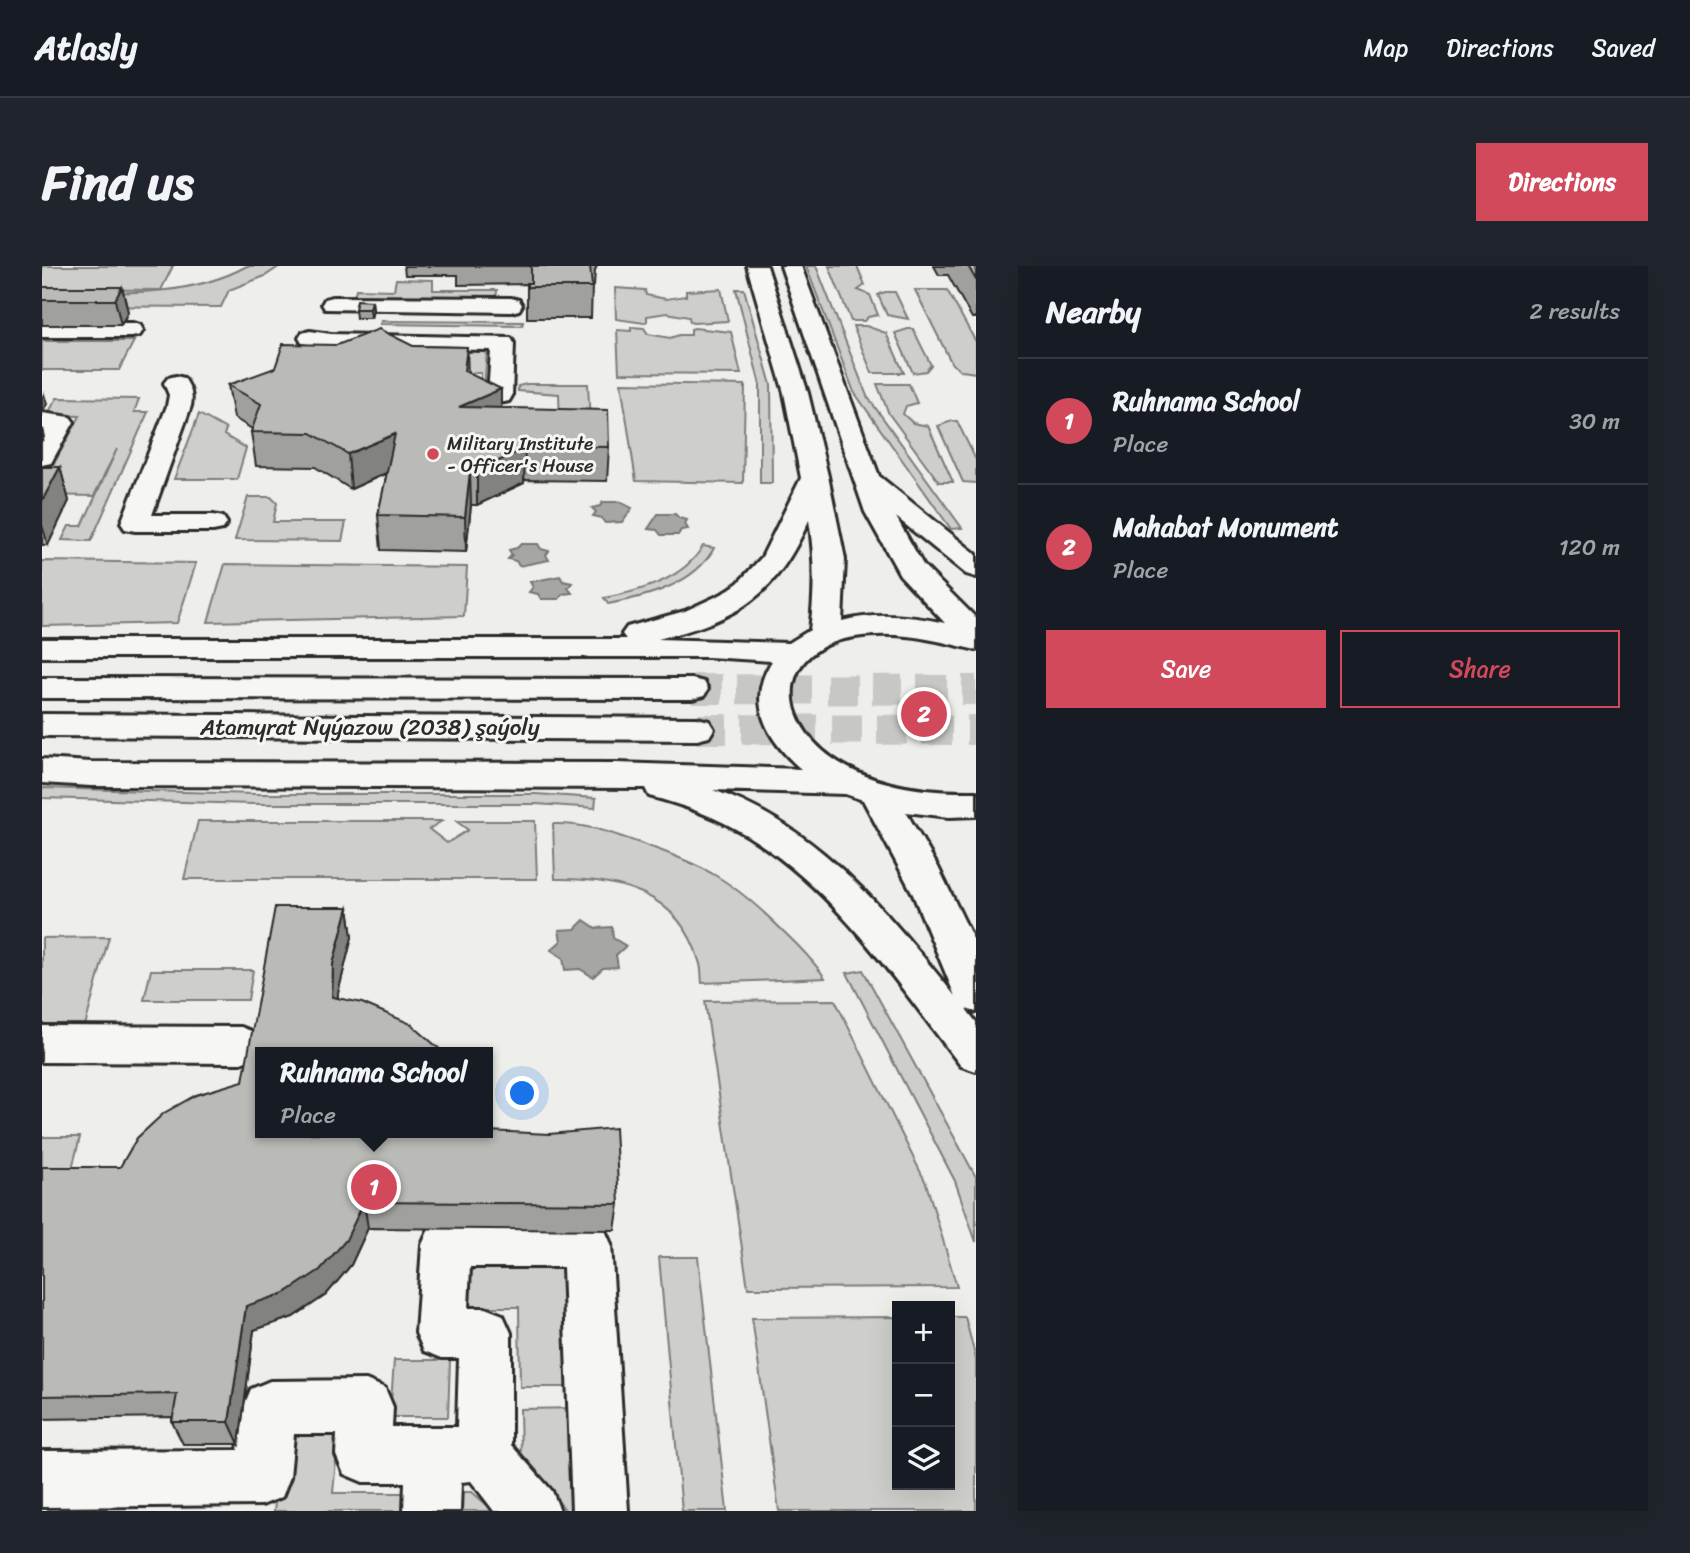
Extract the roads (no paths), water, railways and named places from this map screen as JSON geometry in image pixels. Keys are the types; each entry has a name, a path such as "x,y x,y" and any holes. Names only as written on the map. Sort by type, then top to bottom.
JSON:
{"main road":[{"path":"757,266 796,393 816,476 830,559 830,595 825,636"},
{"path":"791,266 879,512 910,569 930,592 976,635"},
{"path":"332,304 511,305"},
{"path":"42,330 132,330"},
{"path":"310,338 331,341 503,343 500,396"},
{"path":"176,383 181,395 180,406 135,523 213,523"},
{"path":"42,421 61,422 42,457"},
{"path":"557,648 674,626 719,609 753,586 775,558 816,476"},
{"path":"865,476 934,536 976,568"},
{"path":"976,641 954,633 919,626 853,628 825,636 796,653 781,671 775,693 779,716 792,740 816,763 862,788 915,856 940,908 976,996"},
{"path":"42,648 708,648 796,653"},
{"name":"Atamyrat Nyýazow (2038) şaýoly","path":"42,688 692,690"},
{"name":"Atamyrat Nyýazow (2038) şaýoly","path":"42,725 697,729"},
{"path":"42,771 91,774 616,775 862,788 917,803 958,806 976,804"},
{"path":"616,775 674,790 723,807 774,835 803,857 876,930 976,1053"},
{"path":"42,1044 241,1045"},
{"path":"432,1511 459,1454 485,1333 442,1333 446,1245 587,1244 600,1511"},
{"path":"42,1479 262,1477 270,1408 366,1407 363,1455 459,1454 504,1482 532,1511"}],"tunnel":[{"path":"692,689 976,690"},
{"path":"697,729 976,730"}],"place":[{"name":"Military Institute - Officer's House","path":"433,454"},
{"name":"Mahabat Monument","path":"924,714"},
{"name":"Ruhnama School","path":"374,1187"}]}
